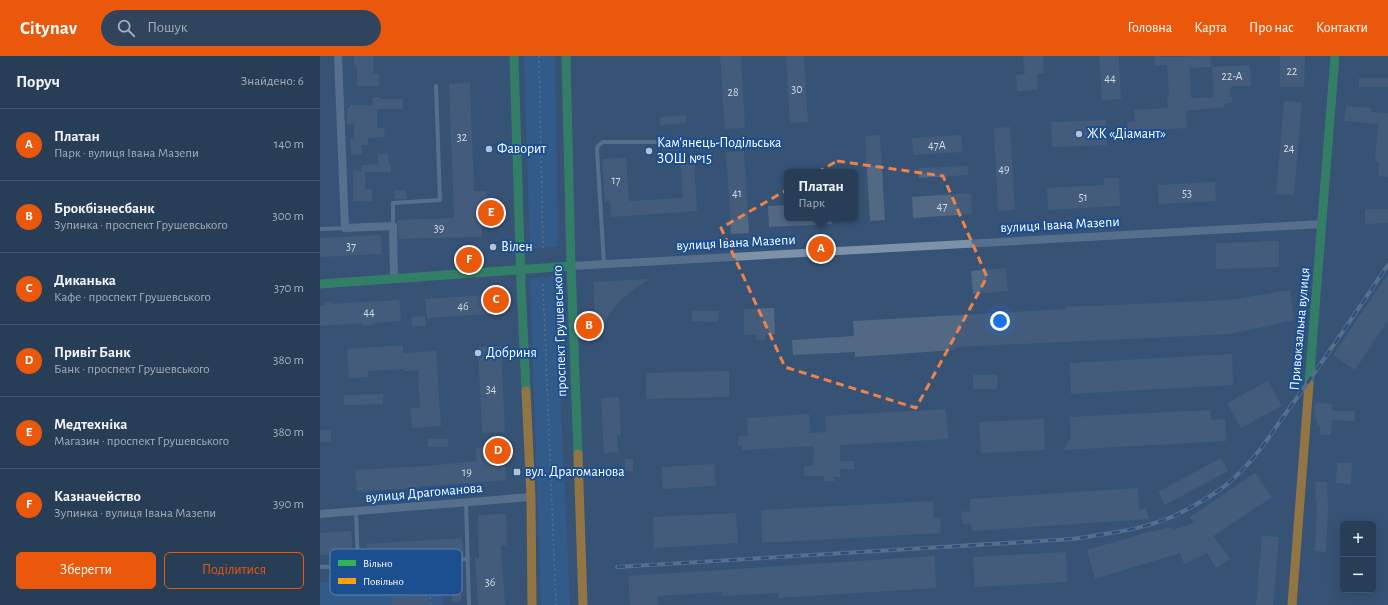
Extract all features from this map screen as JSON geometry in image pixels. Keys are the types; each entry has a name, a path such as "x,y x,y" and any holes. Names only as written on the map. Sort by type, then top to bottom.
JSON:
{"main road":[{"path":"514,56 521,269 531,497 532,605"},
{"name":"проспект Грушевського","path":"566,56 571,266 583,605"},
{"name":"Привокзальна вулиця","path":"1292,605 1335,56"},
{"name":"вулиця Івана Мазепи","path":"320,284 571,266"}],"street":[{"path":"338,56 345,228 393,226 394,278"},
{"name":"вулиця Івана Мазепи","path":"571,266 1322,224"},
{"name":"вулиця Драгоманова","path":"320,514 531,497"}],"lane":[{"path":"393,226 393,203 440,200 436,86"},
{"path":"604,264 597,150 598,146 604,142 672,142"},
{"path":"320,229 345,228"},
{"path":"466,502 469,605"},
{"path":"356,511 357,549"},
{"path":"462,559 468,559"},
{"path":"320,567 330,567"}],"path":[{"path":"539,56 543,251"},
{"path":"543,284 556,605"},
{"path":"430,595 431,605"}],"highlighted area":[{"path":"837,161 943,176 987,277 916,408 785,367 721,228"}],"shaded area":[{"path":"524,56 555,56 558,247 530,248"},
{"path":"555,277 570,605 541,605 530,278"},
{"path":"320,582 330,582 330,595 443,595 443,605 320,605"}],"building":[{"path":"354,56 373,56 373,74 379,74 379,86 357,86 357,65 354,65"},
{"path":"720,56 741,56 745,128 725,129"},
{"path":"786,56 804,56 808,122 790,123"},
{"path":"1023,56 1043,56 1044,73 1037,74 1038,90 1017,91 1016,75 1025,74"},
{"path":"1099,56 1119,56 1121,99 1102,100"},
{"path":"1154,56 1210,56 1211,67 1190,68 1191,98 1214,97 1212,67 1250,65 1251,86 1231,86 1230,96 1232,97 1232,103 1224,104 1224,107 1186,111 1187,128 1135,131 1136,138 1128,138 1127,122 1135,122 1134,110 1168,108 1167,95 1169,95 1167,65 1155,66"},
{"path":"1280,56 1305,56 1304,87 1280,87"},
{"path":"1359,78 1388,78 1388,87 1359,87"},
{"path":"470,83 474,191 486,191 487,196 483,200 487,203 481,210 482,237 399,239 397,220 454,218 449,84"},
{"path":"372,97 381,97 381,99 403,99 403,109 377,109 377,128 384,128 385,137 368,138 368,145 361,145 362,154 351,155 350,139 354,139 354,124 347,124 347,108 350,108 350,105 373,105"},
{"path":"1284,101 1302,102 1294,195 1276,194"},
{"path":"1346,106 1372,108 1371,112 1388,113 1388,177 1379,176 1379,162 1375,161 1378,124 1344,121"},
{"path":"686,115 686,123 660,125 660,117"},
{"name":"ЖК «Діамант»","path":"1106,120 1107,145 1052,147 1051,122"},
{"path":"1010,127 1015,210 998,211 994,128"},
{"path":"880,135 885,220 870,221 865,136"},
{"path":"961,135 962,152 913,155 912,138"},
{"path":"744,151 749,233 731,234 726,152"},
{"path":"378,154 388,154 391,172 365,172 365,189 372,189 372,201 353,201 353,170 362,171 362,165 378,164"},
{"path":"626,158 629,201 683,198 680,162 694,161 697,211 611,217 610,201 605,201 602,159"},
{"path":"968,166 968,175 919,178 918,168"},
{"path":"1104,178 1119,178 1120,206 1048,210 1047,188 1104,185"},
{"path":"1215,182 1216,201 1159,204 1158,185"},
{"path":"394,190 406,190 407,199 395,199"},
{"path":"971,193 972,214 913,218 912,197"},
{"path":"784,205 784,221 832,221 832,224 769,227 768,206"},
{"path":"1365,209 1388,209 1388,223 1365,224"},
{"path":"381,235 382,254 320,257 320,238"},
{"path":"1279,241 1279,267 1216,269 1216,243"},
{"path":"1006,268 1008,291 973,294 971,271"},
{"path":"1388,274 1388,320 1355,370 1333,355"},
{"path":"650,279 634,289 619,302 610,313 601,329 596,329 593,282"},
{"path":"1290,290 1294,320 1231,334 955,347 955,350 855,357 855,352 793,355 792,340 854,336 853,321 1066,309 1066,307 1230,300"},
{"path":"500,294 502,313 427,318 425,299"},
{"path":"399,300 401,321 375,323 375,325 363,326 363,323 320,326 320,306 325,305 325,302 332,302 332,304"},
{"path":"774,308 775,334 765,335 765,340 756,340 756,335 744,335 744,309"},
{"path":"692,311 719,311 718,322 692,321"},
{"path":"425,316 426,326 412,326 411,317"},
{"path":"403,345 403,353 436,351 441,426 412,428 410,408 420,408 418,370 404,371 404,369 368,371 368,377 349,378 347,349"},
{"path":"501,346 505,432 482,433 478,347"},
{"path":"1232,354 1233,385 1071,394 1070,363"},
{"path":"729,371 729,397 646,399 646,373"},
{"path":"973,375 997,375 997,389 973,389"},
{"path":"1268,381 1282,406 1241,428 1227,403"},
{"path":"383,394 383,404 344,405 344,395"},
{"path":"619,397 621,435 617,435 618,452 604,453 601,398"},
{"path":"1315,403 1332,404 1332,411 1355,411 1355,421 1332,420 1331,435 1320,435 1320,425 1317,425 1317,417 1314,417"},
{"path":"946,409 948,439 840,445 840,461 854,461 854,469 840,469 840,477 833,477 835,481 824,481 824,476 804,476 804,466 813,466 814,446 742,450 742,446 738,446 738,436 748,436 747,418 809,414 810,433 826,432 825,416"},
{"path":"1210,410 1211,420 1225,419 1226,441 1064,450 1071,437 1070,417"},
{"path":"1044,419 1045,450 981,453 979,422"},
{"path":"320,430 331,430 331,442 320,442"},
{"path":"428,439 448,439 448,447 428,447"},
{"path":"495,446 503,450 506,480 418,488 357,491 355,470 427,466 477,461 476,448"},
{"path":"1221,458 1228,471 1165,505 1158,492"},
{"path":"625,459 633,459 633,471 625,471"},
{"path":"1337,463 1352,463 1351,484 1336,483"},
{"path":"714,464 716,486 663,489 662,467"},
{"path":"1255,473 1272,497 1213,536 1230,559 1216,568 1207,553 1184,564 1180,553 1095,579 1087,550 1149,532 1172,527 1173,530 1194,523 1190,517"},
{"path":"1315,482 1327,482 1328,510 1326,552 1315,551 1317,502"},
{"path":"1138,488 1139,510 1146,508 1149,519 972,531 971,524 962,524 961,512 970,511 970,499"},
{"path":"933,501 934,518 940,518 941,533 762,543 761,510"},
{"path":"736,513 738,543 654,548 653,517"},
{"path":"506,514 507,545 501,545 505,605 478,605 475,558 479,558 478,515"},
{"path":"351,531 353,549 330,549 330,554 320,555 320,533"},
{"path":"1262,536 1279,537 1273,605 1256,605"},
{"path":"462,538 464,556 462,556 462,549 367,549 367,544"},
{"path":"1066,552 1067,582 975,587 973,557"},
{"path":"935,556 936,588 778,598 778,593 722,596 722,592 657,596 658,605 630,605 628,576"},
{"path":"427,595 428,604 392,605 391,597"},
{"path":"452,595 461,595 461,601 452,601"}],"railway":[{"path":"617,567 1073,539 1130,530 1171,517 1219,490 1252,459 1266,442 1316,371 1388,265"}],"traffic: fast":[{"path":"514,56 526,391"},
{"path":"566,56 571,266 578,454"},
{"path":"1309,384 1335,56"},
{"path":"320,284 571,266"}],"traffic: slow":[{"path":"1292,605 1309,384"},
{"path":"526,391 531,497 532,605"},
{"path":"578,454 583,605"}],"place":[{"name":"ЖК «Діамант»","path":"1079,134"},
{"name":"Фаворит","path":"489,149"},
{"name":"Кам'янець-Подільська ЗОШ №15","path":"649,151"},
{"name":"Медтехніка","path":"491,213"},
{"name":"Вiлен","path":"493,247"},
{"name":"Платан","path":"821,249"},
{"name":"Казначейство","path":"469,260"},
{"name":"Диканька","path":"496,300"},
{"name":"Брокбізнесбанк","path":"589,326"},
{"name":"Добриня","path":"478,353"},
{"name":"Привіт Банк","path":"498,451"},
{"name":"вул. Драгоманова","path":"517,472"}]}
